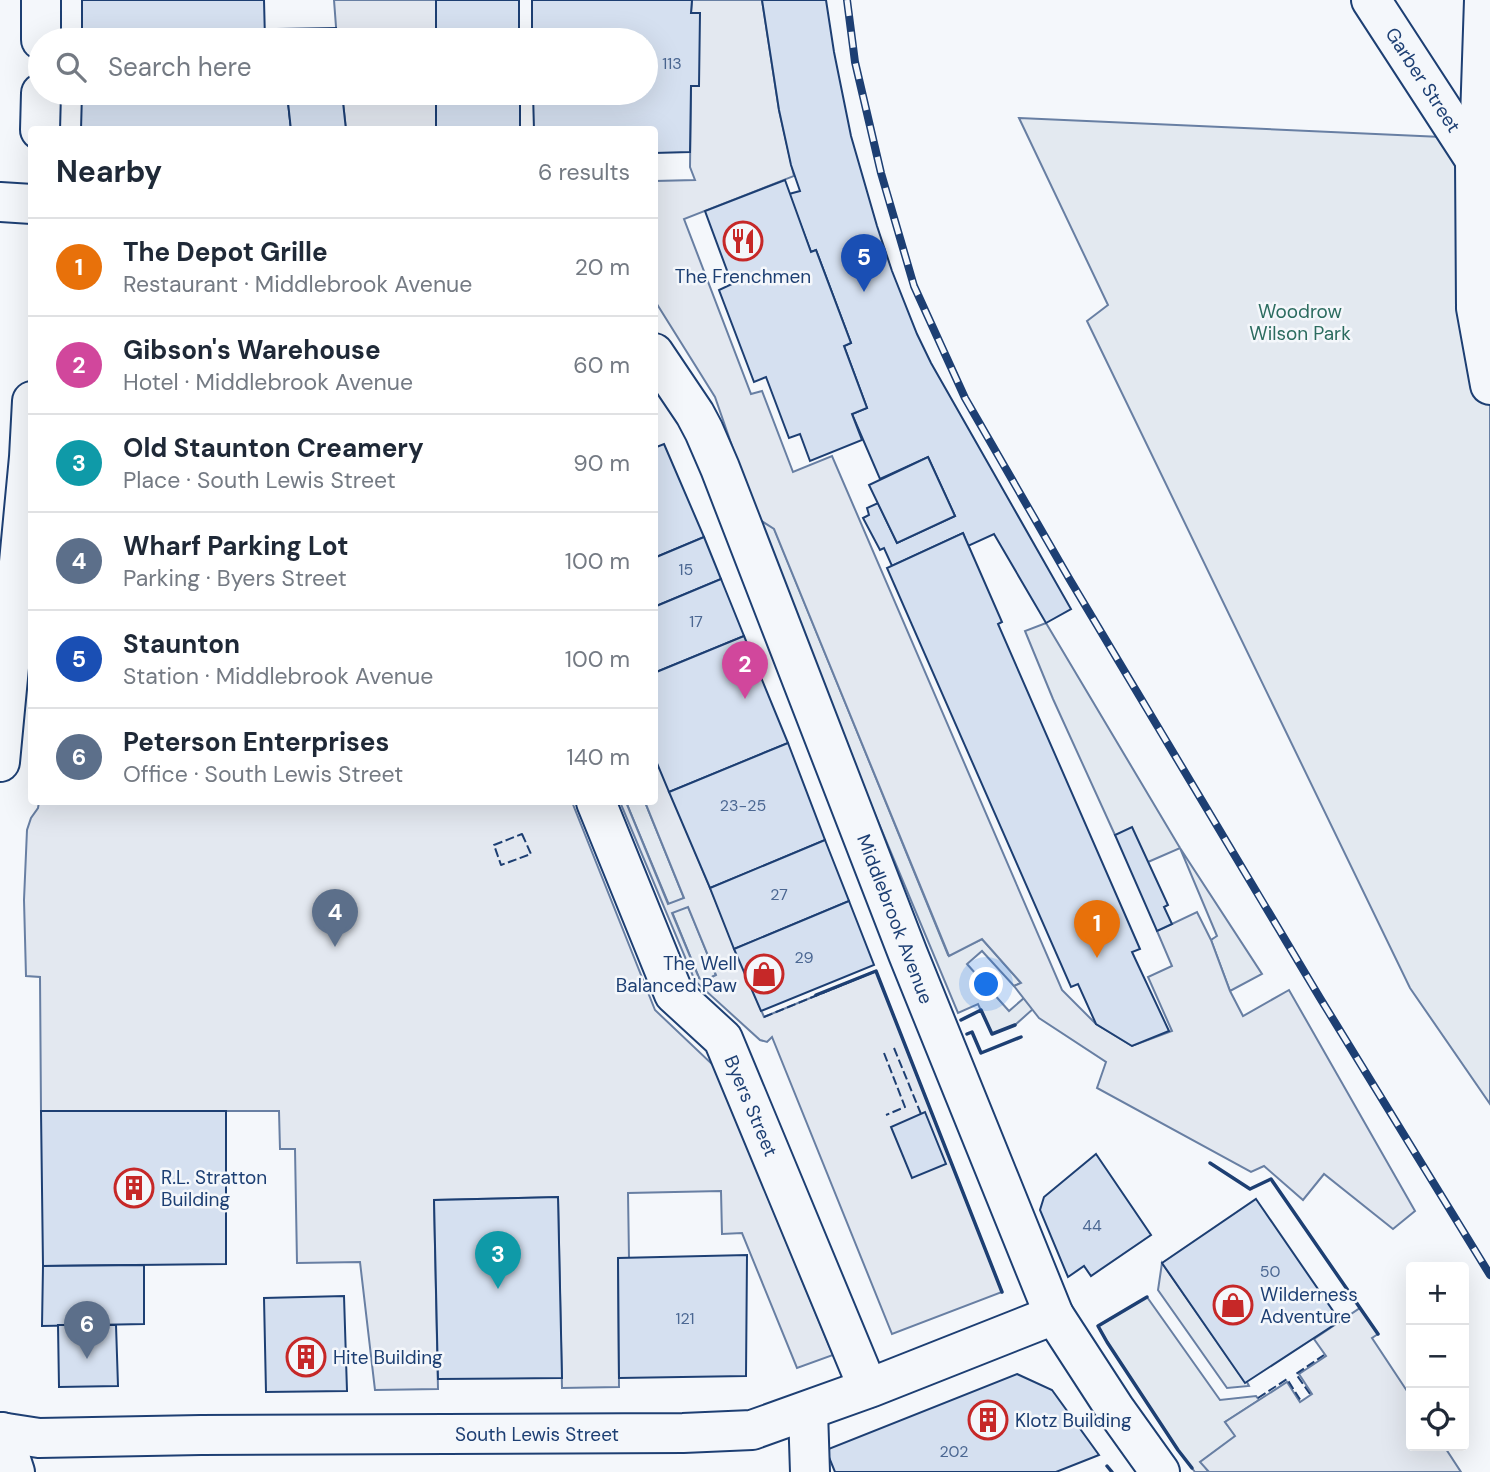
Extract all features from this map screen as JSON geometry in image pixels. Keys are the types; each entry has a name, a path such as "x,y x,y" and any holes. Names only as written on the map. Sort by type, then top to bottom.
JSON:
{"street":[{"path":"41,0 41,28"},
{"name":"Garber Street","path":"1371,0 1475,160"},
{"path":"1484,0 1480,119 1475,160 1476,308 1490,385"},
{"path":"40,105 40,126"},
{"path":"0,202 28,204"},
{"name":"Middlebrook Avenue","path":"658,359 695,414 716,458 908,954 1054,1315 1108,1399 1160,1472"},
{"path":"0,762 28,477"},
{"name":"Byers Street","path":"597,805 674,994 723,1039 868,1388"},
{"name":"South Lewis Street","path":"1,1429 39,1438 585,1434 751,1430 808,1411 1054,1315"},
{"path":"808,1411 810,1472"},
{"path":"1,1429 15,1472"}],"green space":[{"name":"Woodrow Wilson Park","path":"1019,118 1442,137 1490,151 1490,1104 1410,988 1087,321 1108,305"},
{"path":"757,518 774,528 948,955 982,939 1021,983 1014,986 982,951 967,964 1009,1011 1024,998 1033,1009 1015,1025 992,1034 978,1004 958,1013 859,776"},
{"path":"1046,623 1180,848 1148,862 1115,835 1025,631"},
{"path":"627,805 646,805 684,898 669,905"},
{"path":"1180,848 1262,974 1230,991 1211,940 1217,936"},
{"path":"688,906 716,975 704,981 699,978 672,912"},
{"path":"1162,1263 1249,1386 1227,1388 1158,1290"},
{"path":"1147,1297 1220,1400 1256,1396 1259,1400 1225,1422 1236,1436 1201,1462 1209,1472 1195,1472 1178,1450 1098,1326"}],"shaded area":[{"path":"334,0 436,0 436,28 336,28"},
{"path":"692,0 762,0 779,110 794,176 684,219 751,394 762,391 793,472 832,456 1062,990 1096,1024 1132,1046 1172,1031 1148,977 1172,966 1157,931 1197,912 1243,1016 1289,990 1415,1211 1393,1229 1324,1174 1303,1200 1264,1166 1251,1172 1097,1088 1106,1062 1039,1018 1014,986 1021,983 982,939 949,956 774,529 757,518 715,397 658,306 658,181 695,180 690,167 691,86 699,86 699,13 691,13"},
{"path":"343,105 436,105 436,126 346,126"},
{"path":"658,763 764,1017 876,971 1002,1292 892,1334 772,1037 767,1042 760,1040 695,981 621,805 627,805 668,904 684,898 646,805 658,805","holes":["688,907 716,975 704,981 699,978 672,913"]},
{"path":"38,805 573,805 655,1010 713,1065 833,1355 797,1368 742,1233 722,1234 721,1191 628,1193 629,1258 618,1258 619,1387 562,1388 558,1197 434,1200 438,1389 375,1390 360,1262 297,1263 295,1149 280,1149 279,1111 41,1111 40,977 26,976 24,900 27,830"},
{"path":"1360,1308 1378,1334 1372,1338 1406,1389 1406,1451 1447,1451 1461,1472 1209,1472 1200,1462 1235,1436 1225,1422 1287,1382 1300,1402 1312,1394 1299,1374 1326,1356 1314,1339"}],"building":[{"path":"82,0 264,0 265,28 82,28"},
{"path":"436,0 519,0 519,28 436,28"},
{"path":"532,0 692,0 691,13 700,13 699,86 691,86 690,152 658,153 658,126 534,126 533,105 658,105 658,28 532,28"},
{"path":"762,0 826,0 851,136 892,271 917,334 1071,609 1046,623 994,534 968,546 963,533 892,566 884,548 880,550 863,518 869,515 867,508 878,503 897,543 955,516 928,457 880,479 852,414 867,408 844,346 851,343 816,250 811,252 789,194 800,191 791,165 779,110"},
{"path":"82,105 288,105 291,126 81,126"},
{"path":"288,105 343,105 346,126 291,126"},
{"path":"436,105 520,105 520,126 436,126"},
{"path":"785,180 811,252 816,250 851,343 844,346 867,408 852,414 862,440 810,461 800,434 789,438 766,377 754,382 719,290 732,284 705,211"},
{"path":"664,444 704,537 658,556 658,446"},
{"path":"928,457 955,516 897,543 869,485"},
{"path":"963,533 1002,622 998,624 1140,949 1132,952 1169,1031 1132,1046 1096,1024 1078,984 1071,987 887,568"},
{"path":"704,537 721,579 658,605 658,556"},
{"path":"721,579 744,636 658,671 658,605"},
{"path":"744,636 788,743 669,792 658,766 658,671"},
{"path":"788,743 825,840 710,888 669,792"},
{"path":"1132,827 1168,905 1164,907 1172,924 1157,931 1115,835"},
{"path":"825,840 849,901 734,949 710,888"},
{"path":"849,901 874,965 761,1011 734,949"},
{"name":"R.L. Stratton Building","path":"41,1111 226,1111 226,1264 43,1266"},
{"path":"925,1112 946,1164 912,1178 891,1127"},
{"path":"1096,1154 1151,1235 1091,1276 1084,1266 1068,1277 1040,1210 1044,1197"},
{"path":"558,1197 562,1378 438,1379 434,1200"},
{"path":"1256,1199 1340,1321 1245,1383 1162,1263"},
{"path":"747,1255 746,1376 619,1378 618,1258"},
{"path":"144,1265 144,1324 42,1326 43,1266"},
{"name":"Hite Building","path":"344,1296 347,1391 266,1392 264,1298"},
{"path":"58,1325 116,1325 118,1386 59,1387"},
{"name":"Klotz Building","path":"1017,1374 1052,1390 1099,1455 1056,1472 835,1472 826,1450"}],"railway":[{"path":"847,0 855,62 881,173 914,286 965,398 1070,580 1320,998 1490,1275"}],"fence":[{"path":"522,834 531,854 501,865 494,845 522,834"},
{"path":"764,1017 876,971"},
{"path":"894,1048 921,1114"},
{"path":"884,1053 905,1107 886,1115"},
{"path":"1310,1394 1296,1374 1324,1355"},
{"path":"1258,1398 1287,1379 1301,1401"}],"wall":[{"path":"816,995 876,971 1002,1292"},
{"path":"961,1020 981,1010 992,1034 1015,1025"},
{"path":"967,1034 972,1032 981,1053 1021,1037"},
{"path":"1210,1163 1250,1189 1271,1179 1378,1334"},
{"path":"1147,1297 1098,1326 1192,1468"},
{"path":"1107,1466 1112,1472"}],"place":[{"name":"The Frenchmen","path":"743,241"},
{"name":"Staunton","path":"864,292"},
{"name":"Gibson's Warehouse","path":"745,699"},
{"name":"Wharf Parking Lot","path":"335,947"},
{"name":"The Depot Grille","path":"1097,958"},
{"name":"The Well Balanced Paw","path":"764,974"},
{"name":"R.L. Stratton Building","path":"134,1188"},
{"name":"Old Staunton Creamery","path":"498,1289"},
{"name":"Wilderness Adventure","path":"1233,1305"},
{"name":"Hite Building","path":"306,1357"},
{"name":"Peterson Enterprises","path":"87,1359"},
{"name":"Klotz Building","path":"988,1420"}]}
